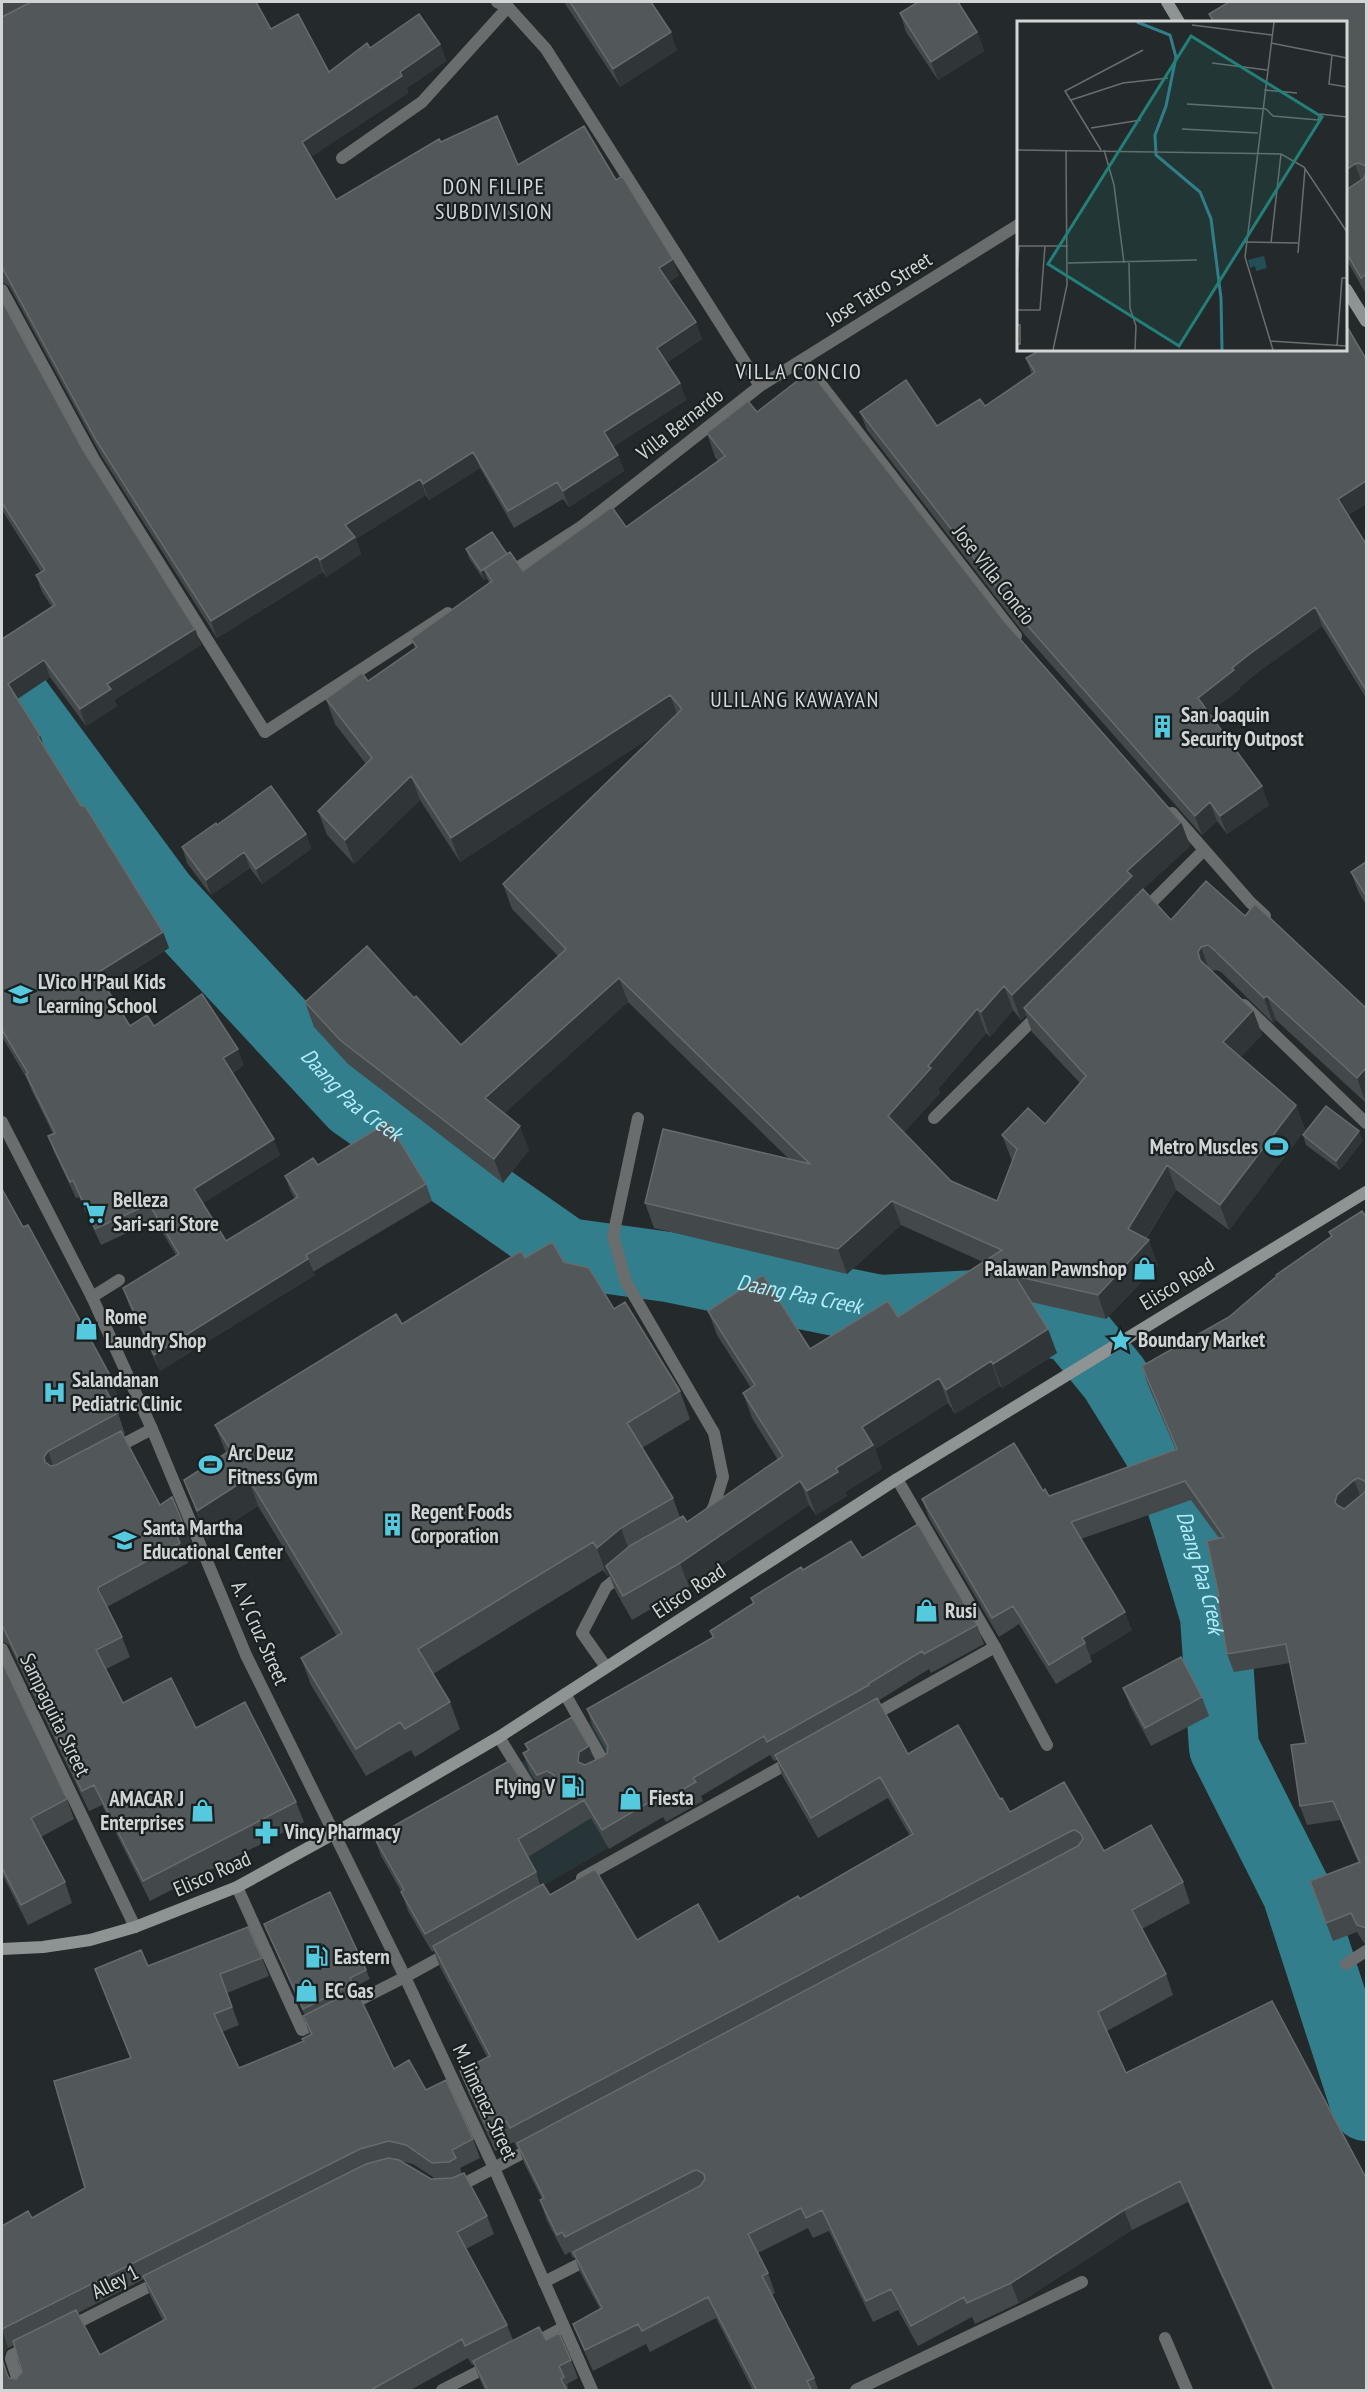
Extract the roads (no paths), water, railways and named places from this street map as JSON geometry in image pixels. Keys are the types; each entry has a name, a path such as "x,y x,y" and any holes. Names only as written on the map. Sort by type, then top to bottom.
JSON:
{"main road":[{"path":"1167,2 1178,21"},
{"path":"1347,291 1366,321"},
{"name":"Elisco Road","path":"2,1949 43,1947 90,1940 135,1927 237,1887 335,1833 499,1737 897,1479 1366,1192"}],"street":[{"path":"342,158 422,102 503,4 546,49 760,386"},
{"name":"Jose Tatco Street","path":"760,386 1017,226"},
{"path":"2,290 95,461 265,732 463,603"},
{"name":"Jose Villa Concio","path":"802,360 1027,649"},
{"name":"Villa Bernardo","path":"493,584 582,526 760,386"},
{"path":"1166,806 1250,902 1275,926"},
{"path":"1137,917 1204,850"},
{"path":"1232,994 1366,1123"},
{"path":"934,1118 1052,1001"},
{"path":"638,1118 614,1236 626,1282 714,1433 723,1477 714,1506 703,1524"},
{"name":"A. V. Cruz Street","path":"2,1122 92,1297 152,1429 246,1655 335,1833"},
{"path":"92,1297 119,1280"},
{"path":"107,1453 152,1429"},
{"path":"897,1479 995,1647 1047,1744"},
{"path":"606,1667 582,1633 606,1587 635,1563"},
{"path":"862,1721 995,1647"},
{"name":"Sampaguita Street","path":"2,1649 135,1927"},
{"path":"564,1694 606,1768 592,1776"},
{"path":"499,1737 541,1805 554,1798"},
{"path":"567,1886 801,1756"},
{"name":"M. Jimenez Street","path":"335,1833 494,2168 592,2391"},
{"path":"237,1887 302,2030 466,1943"},
{"path":"1346,1964 1366,1951"},
{"path":"437,2190 458,2188 541,2144"},
{"path":"544,2282 604,2252"},
{"name":"Alley 1","path":"21,2391 11,2359 12,2355 170,2276"},
{"path":"856,2391 1082,2282"},
{"path":"523,2348 564,2327"},
{"path":"1165,2338 1187,2391"},
{"path":"442,2391 503,2359"}],"waterway":[{"name":"Daang Paa Creek","path":"2,680 162,897 353,1103 567,1253 668,1267 880,1310 977,1305 1073,1328 1114,1378 1172,1472 1215,1616 1224,1748 1297,1893 1366,2106"}],"place":[{"name":"San Joaquin Security Outpost","path":"1163,727"},
{"name":"LVico H'Paul Kids Learning School","path":"20,994"},
{"name":"Metro Muscles","path":"1276,1147"},
{"name":"Belleza Sari-sari Store","path":"95,1212"},
{"name":"Palawan Pawnshop","path":"1145,1269"},
{"name":"Rome Laundry Shop","path":"87,1329"},
{"name":"Boundary Market","path":"1120,1340"},
{"name":"Salandanan Pediatric Clinic","path":"54,1392"},
{"name":"Arc Deuz Fitness Gym","path":"210,1465"},
{"name":"Regent Foods Corporation","path":"393,1524"},
{"name":"Santa Martha Educational Center","path":"125,1540"},
{"name":"Rusi","path":"927,1611"},
{"name":"Flying V","path":"573,1787"},
{"name":"Fiesta","path":"631,1798"},
{"name":"AMACAR J Enterprises","path":"202,1811"},
{"name":"Vincy Pharmacy","path":"266,1832"},
{"name":"Eastern","path":"316,1957"},
{"name":"EC Gas","path":"307,1991"}],"district":[{"name":"DON FILIPE SUBDIVISION","path":"494,198"},
{"name":"VILLA CONCIO","path":"799,371"},
{"name":"ULILANG KAWAYAN","path":"795,699"}]}
